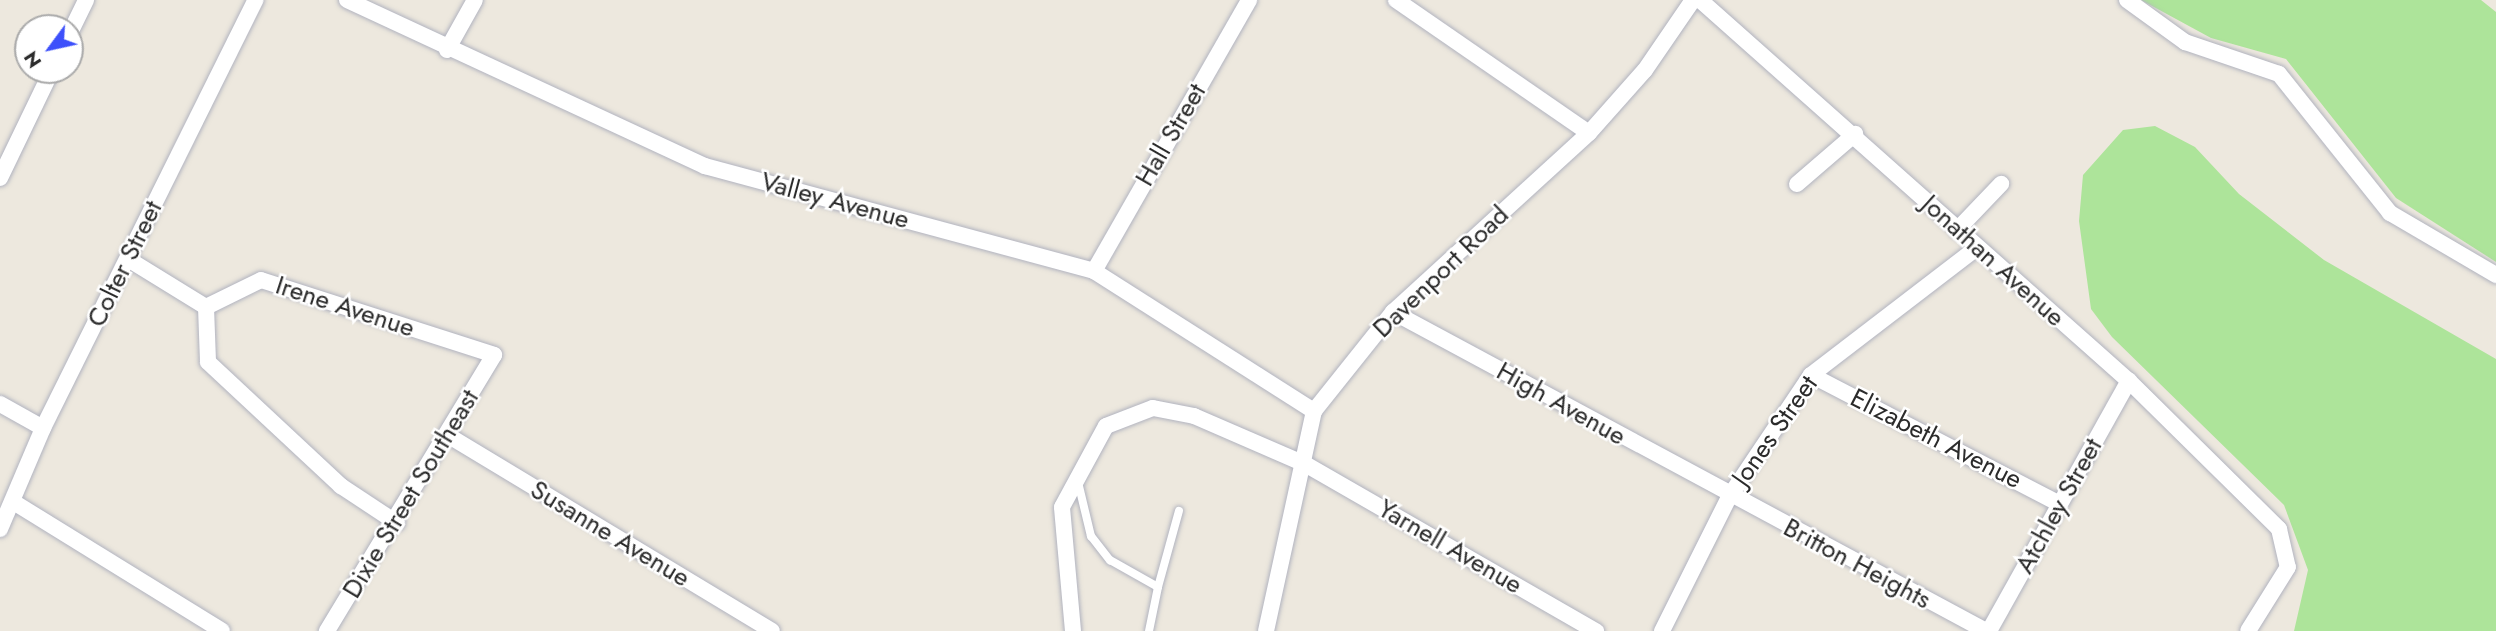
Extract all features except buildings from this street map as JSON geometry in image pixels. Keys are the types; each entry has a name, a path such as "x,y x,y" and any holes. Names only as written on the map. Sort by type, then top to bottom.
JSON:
{"street":[{"name":"Colter Street","path":"0,529 15,503 43,428 255,0"},
{"name":"Valley Avenue","path":"347,0 447,50 705,166 1094,271 1314,411"},
{"path":"447,50 475,0"},
{"name":"Hall Street","path":"1094,271 1249,0"},
{"path":"1396,0 1589,133"},
{"name":"Davenport Road","path":"1266,631 1305,464 1314,411 1393,312 1589,133 1645,70 1693,0"},
{"name":"Jonathan Avenue","path":"1700,0 1855,134 1975,250 2129,381 2279,529 2288,567 2248,631"},
{"path":"2127,0 2185,42 2279,74 2390,213 2496,275"},
{"path":"0,178 45,84"},
{"path":"1797,184 1855,134"},
{"path":"1957,230 2001,184"},
{"name":"Jones Street","path":"1662,631 1729,497 1811,375 1975,250"},
{"path":"128,260 206,307 208,362 341,486 397,523"},
{"name":"Irene Avenue","path":"206,307 261,280 494,355"},
{"name":"High Avenue","path":"1393,312 1729,497"},
{"name":"Dixie Street Southeast","path":"327,631 397,523 494,355"},
{"name":"Elizabeth Avenue","path":"1811,375 2060,503"},
{"name":"Atchley Street","path":"1987,631 2129,381"},
{"path":"0,404 43,428"},
{"path":"1073,631 1062,507 1106,426 1153,408 1194,416 1305,464"},
{"name":"Susanne Avenue","path":"449,436 772,631"},
{"name":"Yarnell Avenue","path":"1305,464 1596,631"},
{"name":"Britton Heights","path":"1729,497 1987,631"},
{"path":"15,503 222,631"}],"lane":[{"path":"1077,479 1091,536 1110,560 1157,587"},
{"path":"1149,631 1157,587 1178,511"}],"green space":[{"path":"2141,0 2481,0 2496,12 2496,262 2396,198 2286,59 2211,38"},
{"path":"2155,126 2195,147 2239,194 2324,260 2496,359 2496,631 2294,631 2308,570 2284,505 2112,337 2091,309 2079,221 2083,175 2123,130"}]}
